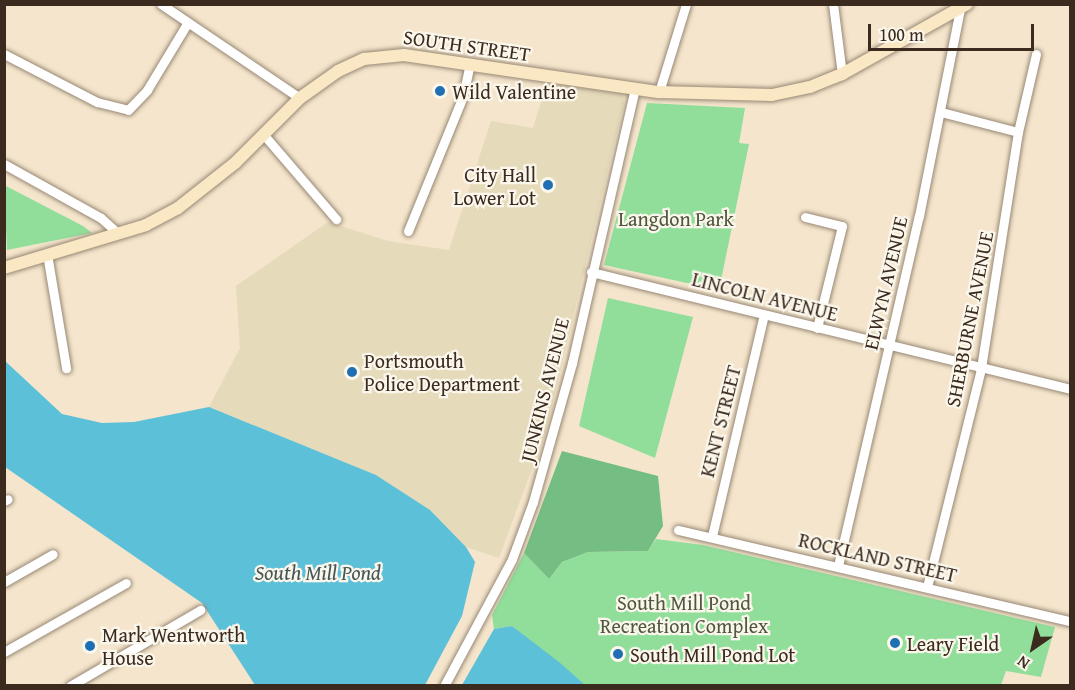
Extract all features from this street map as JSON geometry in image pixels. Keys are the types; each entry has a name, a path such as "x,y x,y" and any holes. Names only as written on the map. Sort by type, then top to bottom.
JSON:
{"street":[{"path":"161,4 300,98"},
{"path":"659,92 686,4"},
{"path":"833,4 842,74"},
{"name":"SOUTH STREET","path":"4,268 119,234 155,221 187,203 264,135 300,98 338,71 376,56 404,55 659,92 772,95 810,87 842,74 963,5"},
{"name":"ELWYN AVENUE","path":"838,566 890,345 963,5"},
{"path":"4,54 97,102 128,110 147,90 188,22"},
{"name":"SHERBURNE AVENUE","path":"927,587 981,368 1018,132 1036,54"},
{"path":"408,231 463,96 470,64"},
{"name":"JUNKINS AVENUE","path":"444,686 501,581 526,523 564,393 635,89"},
{"path":"941,112 1018,132"},
{"path":"264,135 336,219"},
{"path":"4,164 101,219 119,234"},
{"path":"805,217 842,226 818,328"},
{"path":"47,254 66,368"},
{"name":"LINCOLN AVENUE","path":"591,272 1071,389"},
{"name":"KENT STREET","path":"712,536 765,315"},
{"name":"ROCKLAND STREET","path":"678,530 712,536 1071,621"},
{"path":"4,582 53,554"},
{"path":"4,652 126,583"},
{"path":"70,686 200,610"}],"shaded area":[{"path":"547,83 623,94 624,103 546,431 499,558 466,547 430,510 376,475 209,407 240,348 236,286 328,222 388,241 449,250 491,121 533,128"}],"green space":[{"name":"Langdon Park","path":"647,103 745,108 739,143 749,144 719,290 604,265"},
{"path":"4,185 83,226 92,233 7,250"},
{"path":"608,298 693,317 655,458 579,426"},
{"path":"562,451 658,476 663,526 648,551 588,552 562,562 549,579 524,553"},
{"name":"South Mill Pond Recreation Complex","path":"656,539 703,545 1055,627 1041,677 1006,671 1001,685 585,686 512,626 494,629 492,615 524,553 549,579 562,562 588,552 648,551"}],"water":[{"name":"South Mill Pond","path":"4,360 62,414 102,423 134,422 209,407 376,475 430,510 466,547 475,562 462,616 425,685 255,685 202,603 5,467"},
{"path":"512,626 585,685 462,685 494,629"}],"place":[{"name":"Wild Valentine","path":"440,91"},
{"name":"City Hall Lower Lot","path":"548,185"},
{"name":"Portsmouth Police Department","path":"352,372"},
{"name":"Leary Field","path":"895,643"},
{"name":"Mark Wentworth House","path":"90,646"},
{"name":"South Mill Pond Lot","path":"618,654"}]}
